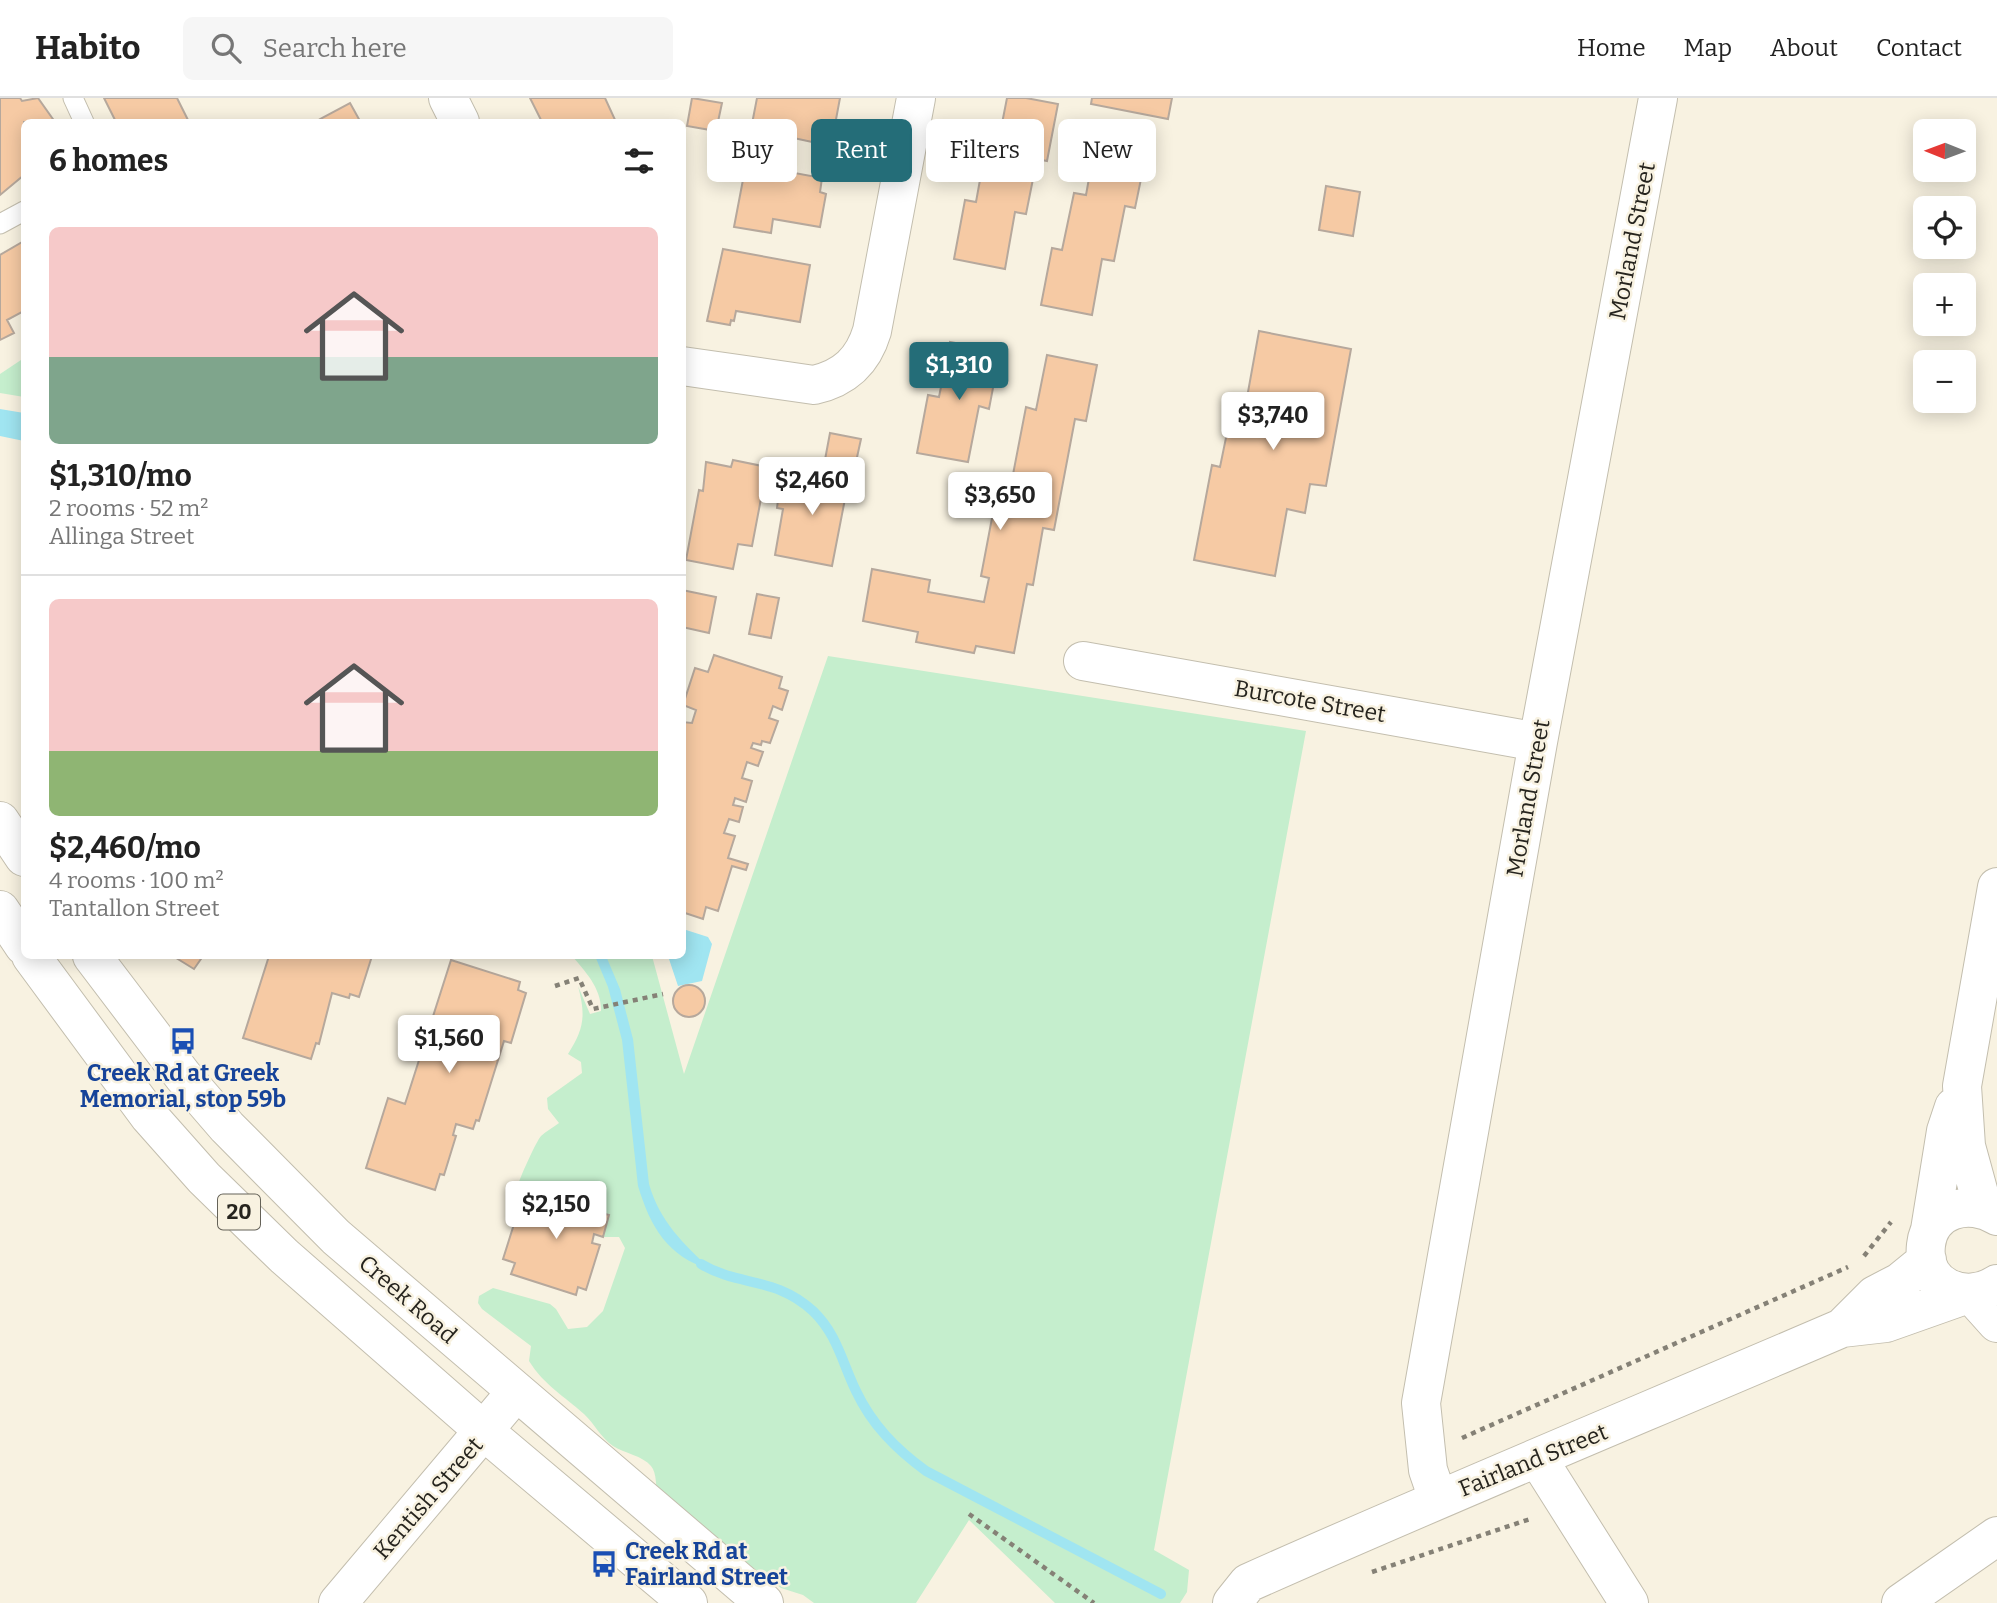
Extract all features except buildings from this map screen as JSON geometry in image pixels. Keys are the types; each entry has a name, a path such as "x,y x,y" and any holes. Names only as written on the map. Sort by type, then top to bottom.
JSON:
{"street":[{"path":"448,98 458,119"},
{"path":"686,367 814,385 830,382 858,362 872,331 916,98"},
{"name":"Morland Street","path":"1438,1499 1426,1457 1421,1402 1538,742 1658,98"},
{"name":"Burcote Street","path":"1083,660 1538,742"},
{"path":"0,821 21,852"},
{"path":"1997,887 1962,1086 1946,1131 1918,1235 1932,1273 1941,1284 1954,1292 1979,1291 1997,1323"},
{"path":"0,911 21,942"},
{"name":"20","path":"34,959 149,1116 204,1178 284,1256 485,1433 688,1603"},
{"name":"Creek Road","path":"94,959 183,1076 268,1170 336,1237 764,1603"},
{"path":"1962,1086 1966,1146 1990,1208"},
{"name":"Fairland Street","path":"1842,1328 1875,1296 1900,1282 1918,1235 1939,1217 1953,1209 1968,1206 1990,1208"},
{"name":"Fairland Street","path":"1232,1603 1248,1583 1438,1499 1538,1459 1842,1328 1886,1323 1979,1291"},
{"name":"Kentish Street","path":"338,1603 485,1433 516,1392"},
{"path":"1538,1459 1629,1603"},
{"path":"1901,1603 1997,1535"}],"lane":[{"path":"73,98 83,119"},
{"path":"0,224 21,213"}],"path":[{"path":"555,986 579,978 593,1009 663,994"},
{"path":"1426,1457 1469,1434 1850,1266 1863,1257 1918,1235"},
{"path":"1369,1574 1567,1506"},
{"path":"969,1514 1094,1603"}],"green space":[{"path":"21,360 21,396 0,393 0,374"},
{"path":"828,656 1306,731 1154,1550 1189,1570 1187,1592 1180,1603 1055,1603 969,1520 916,1603 814,1603 803,1595 781,1588 657,1498 651,1466 608,1442 584,1414 548,1384 529,1361 531,1346 482,1309 478,1303 479,1296 493,1288 550,1304 568,1329 587,1327 603,1311 625,1248 619,1237 603,1237 609,1215 601,1213 602,1208 539,1188 538,1191 518,1186 539,1139 559,1123 548,1109 547,1098 582,1073 581,1062 568,1054 582,1022 578,986 590,1014 601,1011 596,988 574,959 653,959 684,1074"}],"water":[{"path":"0,409 21,412 21,440 0,436"},
{"path":"686,930 708,937 712,944 702,981 678,986 669,959 686,959"},
{"path":"596,959 607,959 620,989 633,1039 649,1184 666,1221 711,1270 683,1257 672,1248 655,1227 643,1201 638,1186 622,1040 608,987"}],"waterway":[{"path":"701,1264 729,1276 785,1292 813,1311 828,1329 869,1415 895,1445 926,1471 1161,1594"}],"place":[{"name":"Creek Rd at Greek Memorial, stop 59b","path":"183,1041"},
{"name":"Creek Rd at Fairland Street","path":"604,1564"}]}
